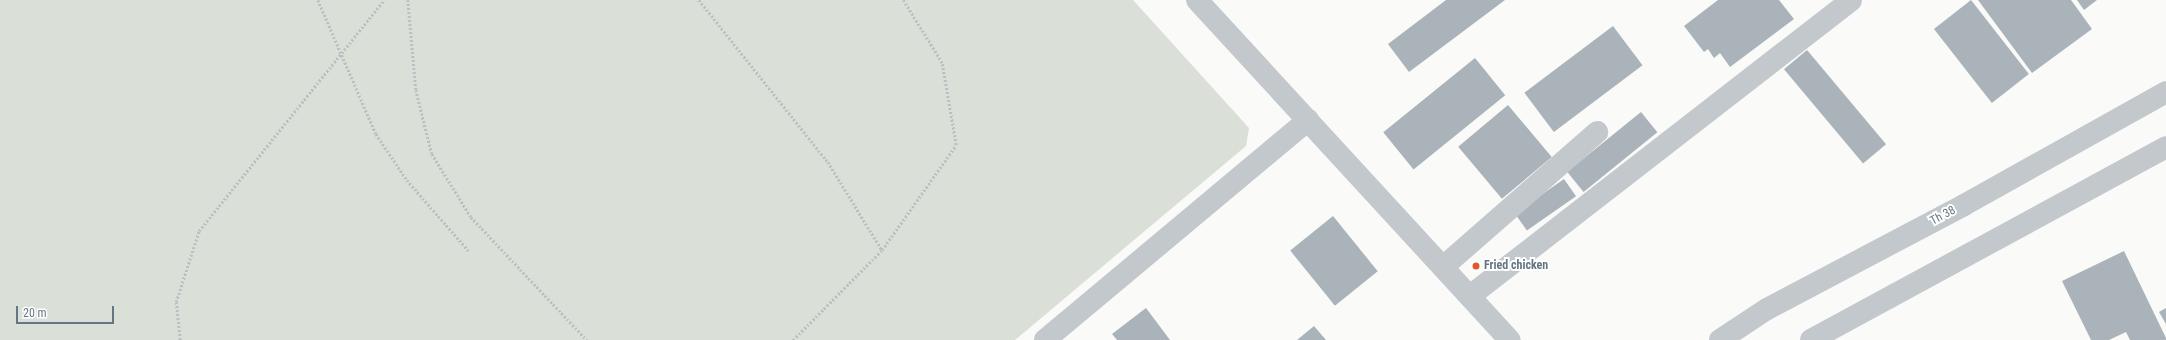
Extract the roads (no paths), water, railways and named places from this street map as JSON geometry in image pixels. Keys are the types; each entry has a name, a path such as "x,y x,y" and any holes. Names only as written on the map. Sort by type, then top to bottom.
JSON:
{"street":[{"path":"1197,0 1510,340"},
{"path":"1470,296 1851,0"},
{"name":"Th 38","path":"1720,340 1767,309 1964,205 2166,92"},
{"path":"1045,340 1308,120"},
{"path":"1443,267 1597,132"},
{"path":"1811,340 2166,147"}],"place":[{"name":"Fried chicken","path":"1476,266"}]}
